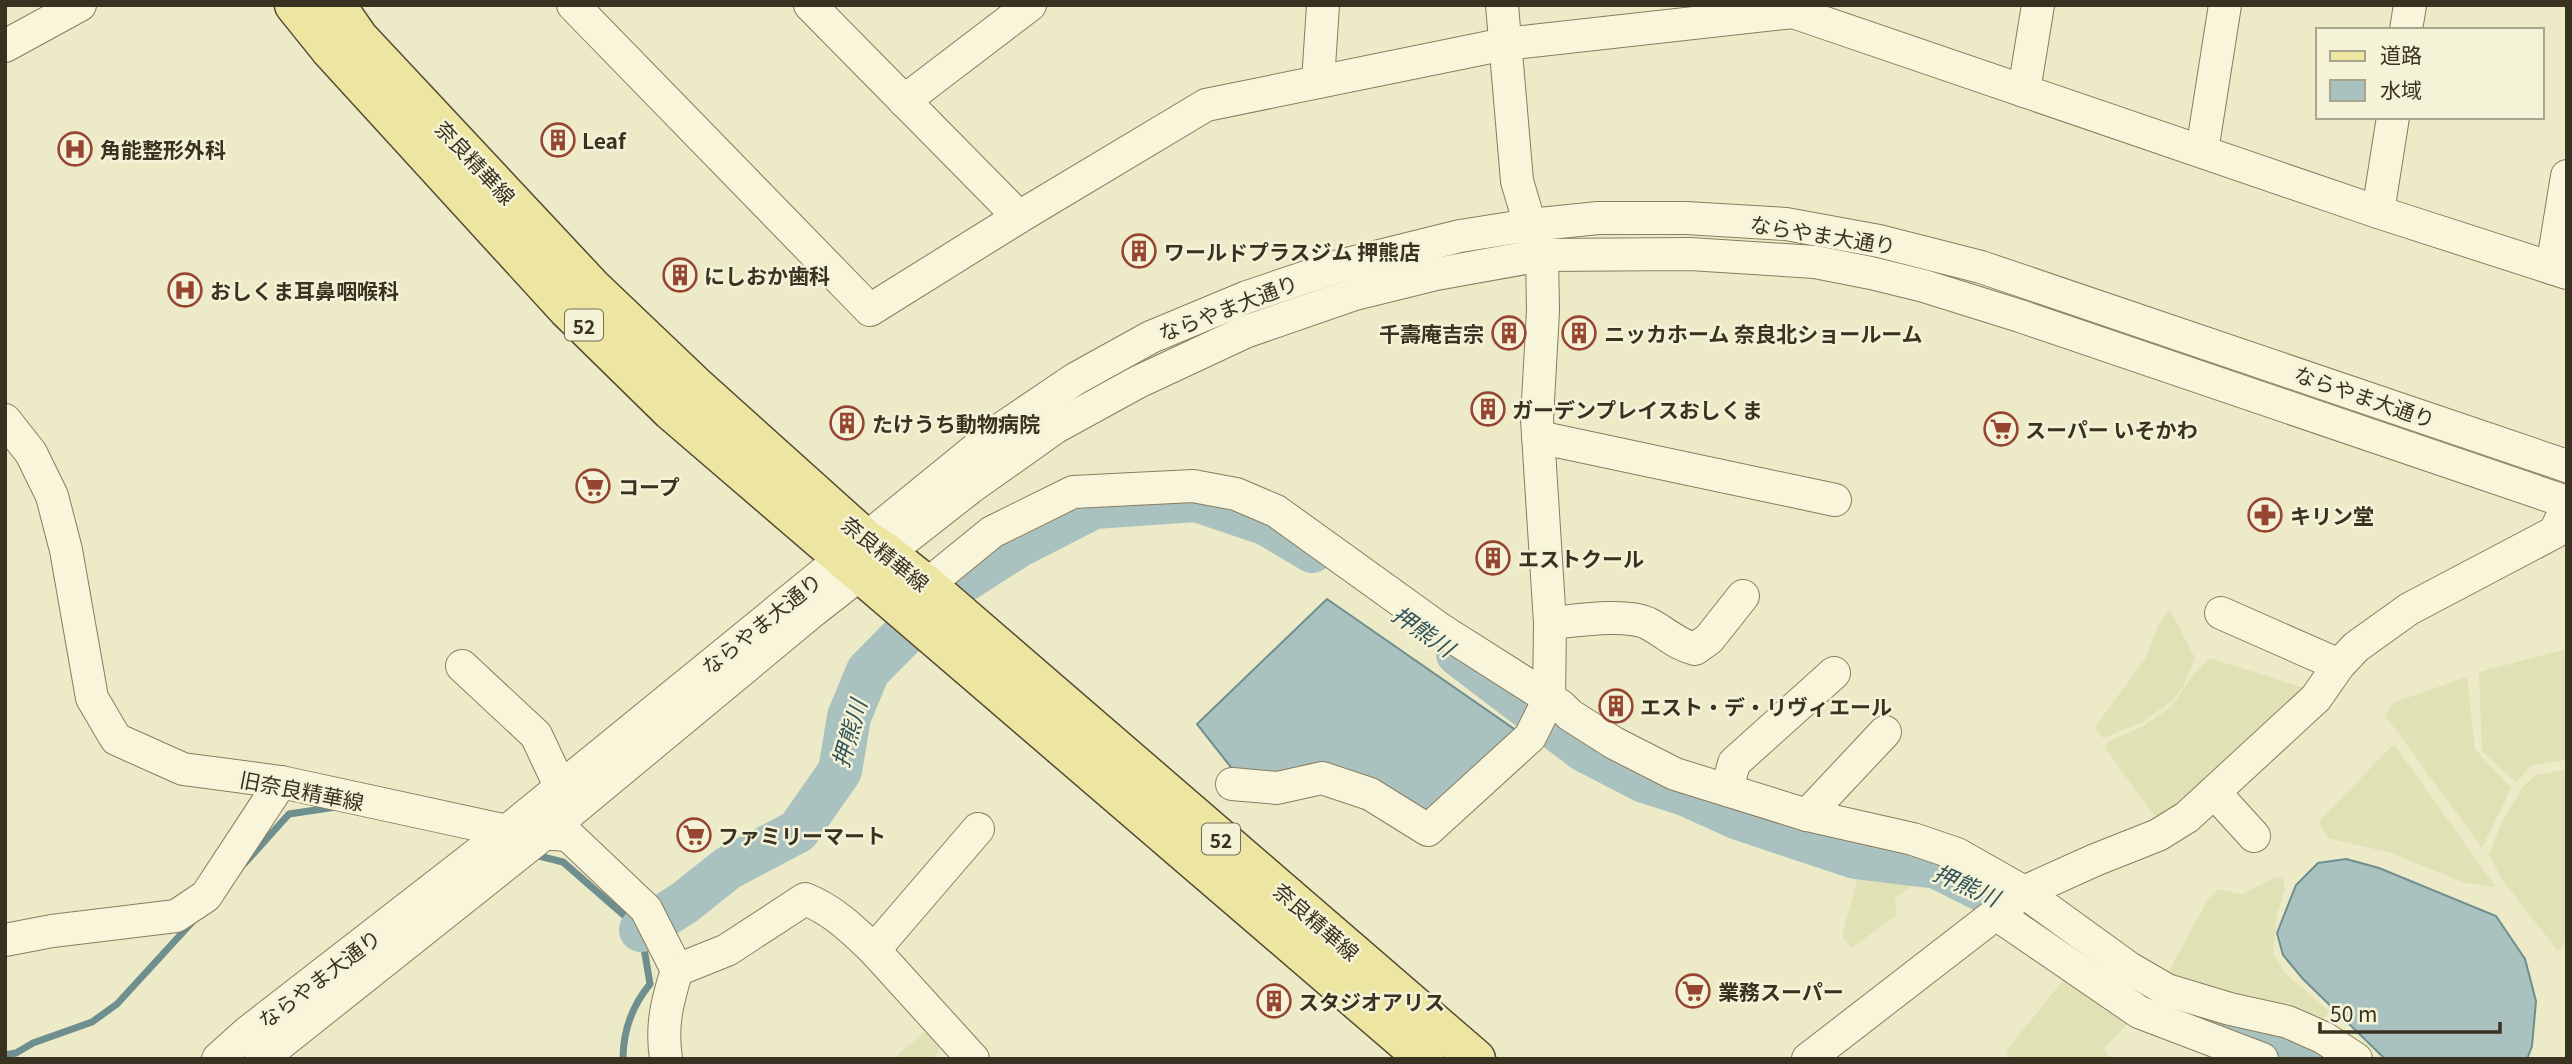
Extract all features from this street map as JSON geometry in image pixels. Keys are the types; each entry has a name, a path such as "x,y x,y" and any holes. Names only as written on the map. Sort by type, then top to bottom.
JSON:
{"main road":[{"name":"奈良精華線","path":"294,5 331,51 567,309 671,411 922,597 951,628 1425,1059"},
{"name":"奈良精華線","path":"336,5 359,38 592,287 698,388 864,556"},
{"name":"奈良精華線","path":"951,628 1476,1059"}],"street":[{"path":"5,46 80,5"},
{"path":"573,5 870,310 1206,105 1505,44 1794,8 2024,91 2378,212 2560,270 2567,176"},
{"path":"810,5 1019,217"},
{"path":"904,100 1030,5"},
{"path":"1318,82 1323,5"},
{"path":"1232,784 1276,788 1322,778 1370,794 1429,831 1530,737 1549,699 1550,623 1537,419 1544,311 1542,255 1517,181 1502,5"},
{"path":"2024,91 2038,5"},
{"path":"2202,150 2225,5"},
{"path":"2406,28 2410,5"},
{"path":"2378,212 2393,119"},
{"name":"ならやま大通り","path":"261,1059 544,834 813,611 864,556 1009,424 1092,368 1151,337 1247,297 1339,266 1460,236 1530,225 1623,218 1686,218 1774,224 1926,251 1981,267 2567,466"},
{"name":"ならやま大通り","path":"218,1059 248,1032 507,831 560,786 864,556 970,488 1056,428 1138,382 1245,332 1355,295 1436,274 1542,255 1690,254 1815,262 1871,273 2020,316 2567,504"},
{"name":"旧奈良精華線","path":"5,420 31,453 52,496 66,550 92,698 116,739 183,769 281,782 507,831 568,835 646,909 677,970"},
{"path":"1538,437 1835,500"},
{"path":"922,597 992,531 1073,492 1193,486 1236,494 1276,510 1440,629 1614,743 1675,774 1807,815 1913,839 1957,854 2024,892 2129,968 2166,989 2230,1009 2288,1022 2324,1038 2356,1059"},
{"path":"1808,1059 2024,892 2158,835 2187,817 2316,698 2339,665 2376,632 2409,609 2555,532 2567,504"},
{"path":"1550,623 1625,619 1646,622 1681,645 1695,649 1709,639 1743,596"},
{"path":"2221,613 2339,665"},
{"path":"462,666 536,735 560,786"},
{"path":"1727,790 1734,762 1833,673"},
{"path":"1807,815 1885,732"},
{"path":"5,940 52,931 176,916 206,896 281,782"},
{"path":"2214,792 2254,836"},
{"path":"874,950 978,829"},
{"path":"666,1059 662,1036 667,1003 677,970 727,950 805,900 821,906 851,927 973,1059"},
{"path":"1996,914 2139,1012 2262,1059"}],"green space":[{"path":"2170,610 2195,658 2183,687 2172,701 2141,723 2103,738 2094,728 2146,658 2159,623"},
{"path":"2567,649 2567,760 2531,765 2516,783 2482,751 2479,672"},
{"path":"2210,658 2310,690 2170,816 2154,815 2105,748 2108,742 2143,726 2172,706 2193,675"},
{"path":"2467,677 2475,749 2511,788 2482,848 2385,715 2395,702"},
{"path":"2394,744 2496,887 2465,883 2391,853 2328,838 2319,821"},
{"path":"2567,769 2567,941 2558,951 2503,881 2489,855 2502,821 2523,787 2536,775"},
{"path":"1858,876 1899,876 1915,884 1895,898 1897,915 1851,948 1842,936"},
{"path":"2276,877 2283,879 2285,887 2277,915 2273,953 2285,973 2329,1011 2320,1026 2169,976 2172,965 2208,899 2219,889 2242,894"},
{"path":"2065,978 2132,1019 2104,1049 2112,1059 2012,1059 2006,1051"},
{"path":"935,1023 946,1035 934,1059 893,1059"}],"water":[{"path":"1327,599 1517,731 1429,816 1275,778 1237,775 1197,724"},
{"path":"2346,859 2379,868 2496,916 2525,959 2536,1001 2532,1046 2527,1059 2385,1059 2303,979 2283,955 2277,933 2296,885 2318,863"}],"waterway":[{"name":"押熊川","path":"641,930 684,903 728,868 798,831 840,771 849,717 868,671 946,592 1018,546 1094,507 1196,500 1267,524 1312,551"},
{"name":"押熊川","path":"1458,654 1584,750 1644,781 1685,794 1738,818 1855,857 1937,867 2017,907 2088,965"},
{"path":"245,863 289,814 336,807"},
{"name":"押熊川","path":"535,855 563,862 641,930 650,984 630,1019 623,1059"},
{"path":"5,1055 92,1022 117,1004 195,919"},
{"name":"押熊川","path":"2172,1013 2322,1055 2325,1059"}],"place":[{"name":"Leaf","path":"558,140"},
{"name":"角能整形外科","path":"75,149"},
{"name":"ワールドプラスジム 押熊店","path":"1139,251"},
{"name":"にしおか歯科","path":"680,275"},
{"name":"おしくま耳鼻咽喉科","path":"185,290"},
{"name":"千壽庵吉宗","path":"1509,333"},
{"name":"ニッカホーム 奈良北ショールーム","path":"1579,333"},
{"name":"ガーデンプレイスおしくま","path":"1488,409"},
{"name":"たけうち動物病院","path":"847,423"},
{"name":"スーパー いそかわ","path":"2001,429"},
{"name":"コープ","path":"593,486"},
{"name":"キリン堂","path":"2265,515"},
{"name":"エストクール","path":"1493,558"},
{"name":"エスト・デ・リヴィエール","path":"1616,706"},
{"name":"ファミリーマート","path":"694,835"},
{"name":"業務スーパー","path":"1693,991"},
{"name":"スタジオアリス","path":"1274,1001"}]}
